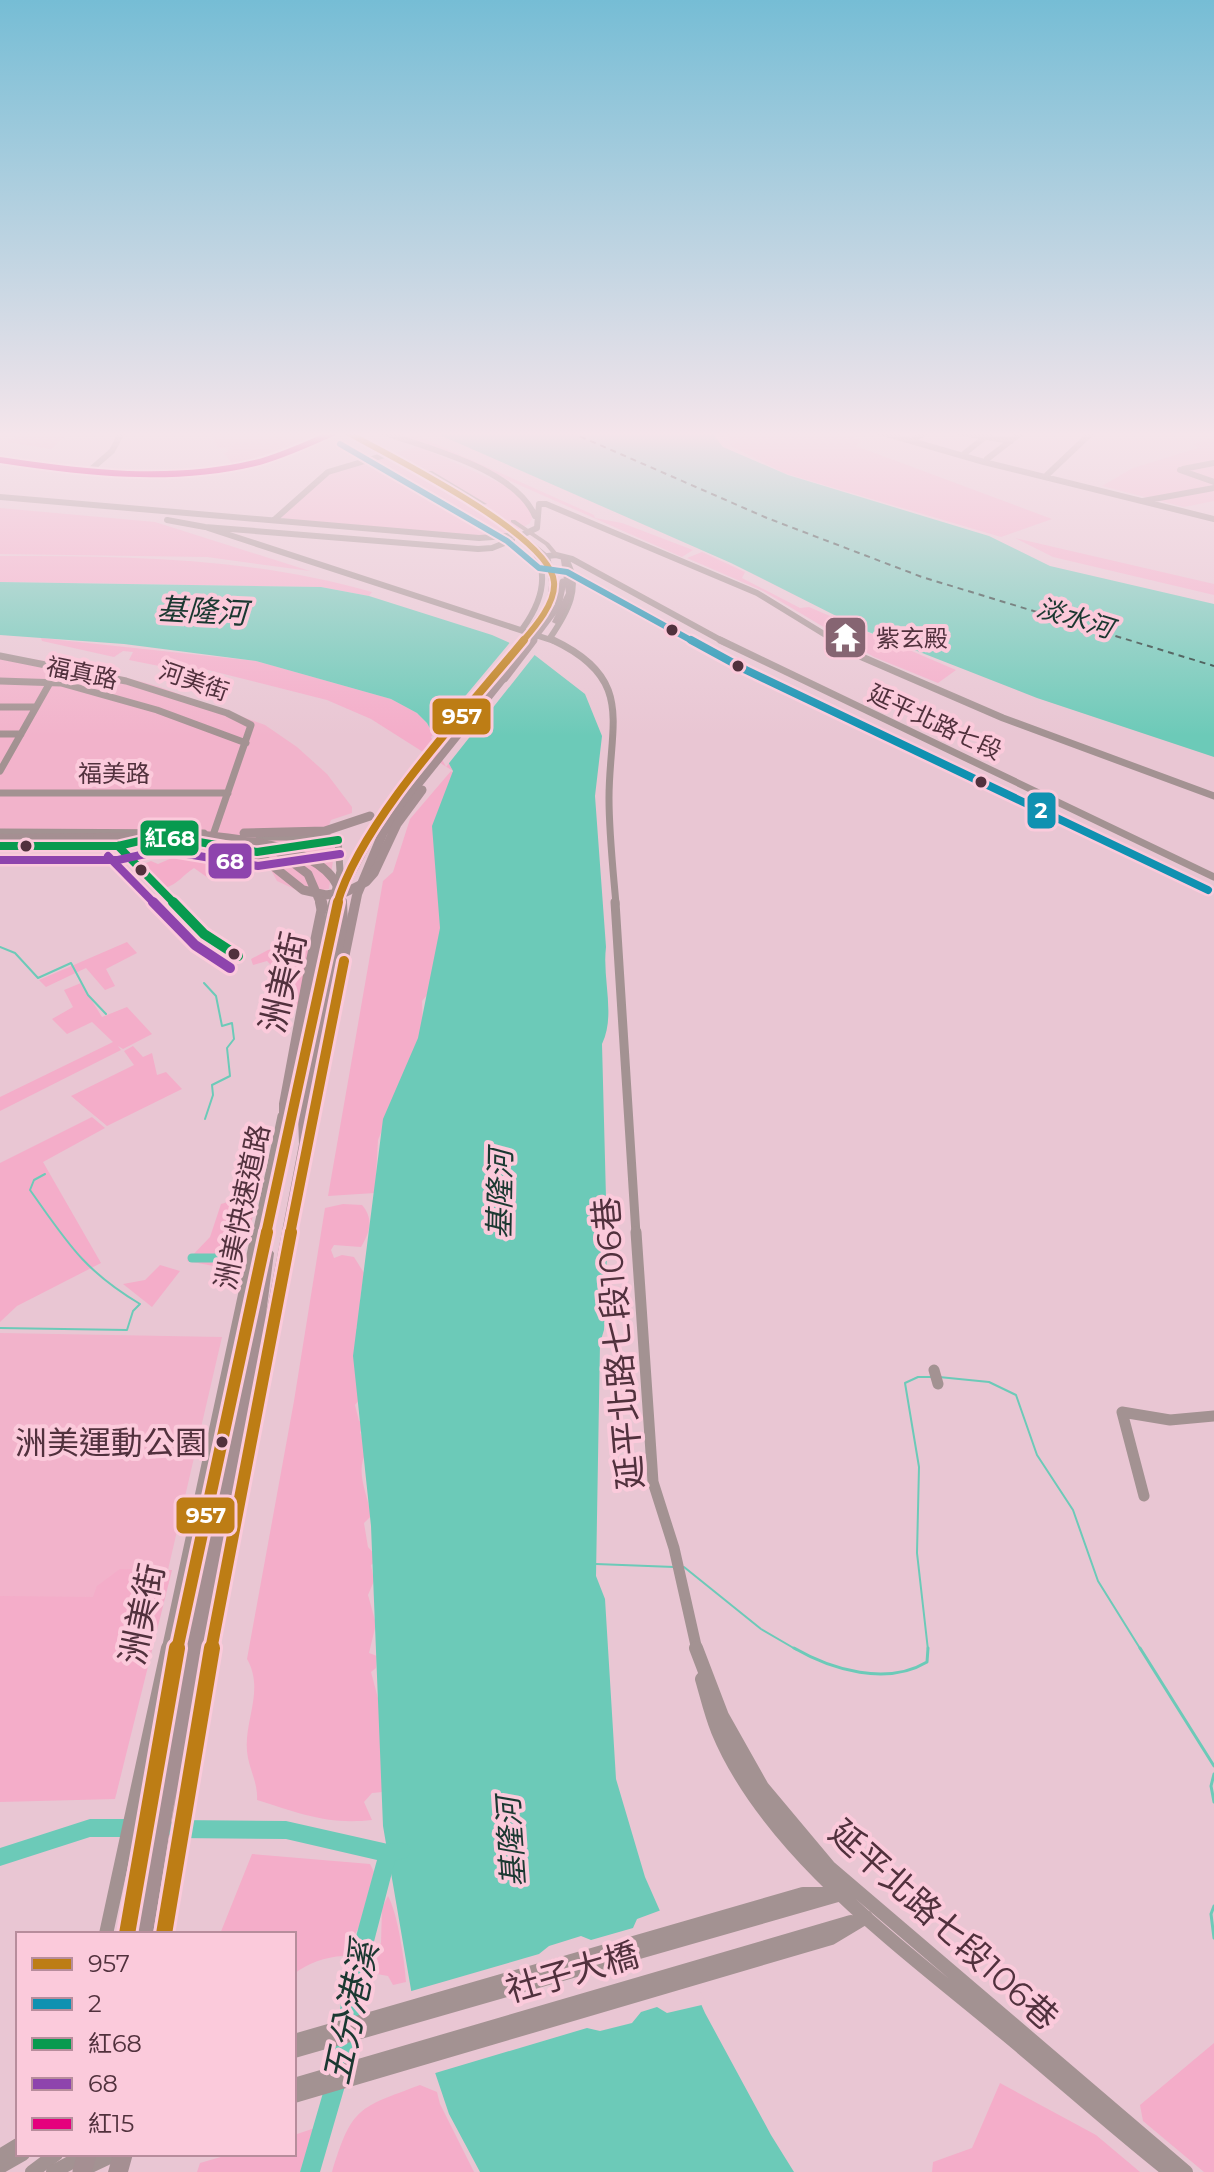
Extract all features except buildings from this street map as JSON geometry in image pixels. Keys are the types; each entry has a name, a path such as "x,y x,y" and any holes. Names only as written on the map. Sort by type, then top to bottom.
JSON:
{"highway":[{"path":"551,556 558,582"},
{"path":"551,556 558,582"},
{"name":"洲美快速道路","path":"127,1932 165,1708 338,900 366,839 436,745 543,615 558,582 570,593 561,616 518,668 504,678 406,799 382,835 365,870 352,916 285,1249 195,1734 164,1932"},
{"path":"196,838 259,855 295,886 313,893 337,894 356,888 374,873 397,824 461,732"},
{"path":"196,838 315,832 351,826 370,816 404,775 436,745"},
{"path":"196,838 268,848 290,858 317,885 321,918 285,1104 285,1140"},
{"path":"0,839 236,838 295,852 320,867 333,880 342,897 342,923 304,1114 305,1144"},
{"path":"144,1932 177,1732 255,1342 266,1273 268,1222"},
{"path":"255,1342 285,1249"}],"main road":[{"name":"延平北路七段","path":"519,533 551,556"},
{"name":"延平北路七段","path":"533,533 551,556"}],"street":[{"name":"延平北路七段106巷","path":"225,533 550,638 582,657 605,680 613,719 609,797 649,1447 653,1482 674,1548 699,1660 722,1716 762,1787 829,1867 921,1949 1186,2172"},
{"path":"284,533 478,549 497,546 526,533"},
{"path":"426,533 479,538 522,535"},
{"path":"616,533 757,593 862,657 1003,718 1214,796"},
{"path":"523,628 537,608 551,556 572,573 573,593 570,606 550,638"},
{"name":"延平北路七段","path":"551,556 752,657 1214,877"},
{"name":"河美街","path":"0,656 60,665 143,684 251,725 246,743"},
{"path":"0,771 60,665"},
{"name":"福真路","path":"0,681 50,681 131,702 246,743"},
{"path":"0,707 36,707"},
{"path":"0,734 21,734"},
{"path":"212,838 246,743"},
{"name":"福美路","path":"0,793 228,793"},
{"path":"0,839 190,831 247,852 338,840"},
{"path":"274,837 283,843 277,850"},
{"path":"0,839 118,846 162,838 331,837 338,840"},
{"name":"洲美街","path":"106,1932 267,1174 340,871 338,840"},
{"name":"洲美街","path":"118,846 204,934 238,956"},
{"path":"1144,1496 1122,1412 1170,1420 1214,1416"},
{"path":"699,1660 707,1703 732,1757 766,1809 841,1894 1079,2100 1170,2172"},
{"path":"296,2040 803,1894 841,1894"},
{"name":"社子大橋","path":"296,2050 841,1894"},
{"path":"296,2095 831,1938 866,1917"},
{"name":"社子大橋","path":"296,2084 866,1917"},
{"path":"0,2167 16,2153"},
{"path":"32,2172 55,2156"},
{"path":"55,2172 83,2156"},
{"path":"80,2172 112,2156"}],"shaded area":[{"path":"0,533 191,533 310,571 207,557 0,554"},
{"path":"447,533 510,533 487,537"},
{"path":"629,533 649,533 693,550 682,557"},
{"path":"989,533 1011,533 1001,537"},
{"path":"1015,538 1214,584 1214,595 1053,557"},
{"path":"702,552 745,572 742,578 800,608 809,607 956,670 938,683 874,657 763,591 687,558"},
{"path":"0,556 141,558 234,565 326,580 372,592 369,596 321,587 0,582"},
{"path":"41,638 256,661 391,699 417,713 427,723 453,771 371,719 327,700 204,669 179,670 129,660 133,652 123,651 114,657 42,641"},
{"path":"0,654 86,667 157,686 265,725 297,747 327,774 352,807 352,813 331,820 329,825 335,847 329,889 303,893 277,881 265,859 248,866 205,845 0,846"},
{"path":"451,771 455,774 438,881 442,891 438,902 445,905 428,994 422,1001 423,1029 378,1140 375,1193 328,1196 383,881 393,872 410,819"},
{"path":"209,848 248,867 211,880 194,868 165,888 141,865 151,861 158,864 193,849"},
{"path":"312,940 298,1005 289,1006 274,968 267,961 253,965 251,959 268,950"},
{"path":"127,942 137,953 106,969 115,986 105,990 86,968 46,987 39,980"},
{"path":"81,983 102,1017 127,1007 152,1034 123,1049 118,1046 121,1050 0,1111 0,1097 113,1042 92,1022 67,1034 52,1019 73,1007 64,990"},
{"path":"133,1046 143,1057 152,1053 157,1075 166,1072 182,1089 107,1126 71,1096 134,1065 124,1051"},
{"path":"92,1117 105,1128 43,1162 101,1263 17,1306 0,1322 0,1163"},
{"path":"253,1176 263,1176 242,1259 219,1267 187,1261 210,1237 221,1204 241,1198"},
{"path":"343,1204 362,1205 369,1220 361,1247 334,1245 331,1250 334,1258 342,1255 354,1257 364,1273 360,1299 364,1305 356,1329 359,1327 359,1400 355,1405 359,1421 365,1423 366,1428 360,1432 367,1451 362,1475 371,1516 364,1523 368,1547 376,1556 376,1562 371,1565 374,1581 368,1595 376,1624 369,1653 377,1656 376,1668 371,1672 384,1721 383,1792 372,1793 364,1802 372,1820 356,1821 313,1817 257,1800 247,1745 254,1684 247,1659 325,1208"},
{"path":"160,1265 180,1271 152,1307 123,1284 145,1280"},
{"path":"0,1333 222,1337 116,1794 0,1799"},
{"path":"120,1569 172,1570 115,1799 0,1802 0,1596 93,1597 97,1586"},
{"path":"252,1854 370,1864 374,1872 359,1927 343,1956 317,1961 296,1973 296,1932 221,1932"},
{"path":"388,1896 398,1926 406,1982 393,1985 388,1976 377,1974 369,1955 381,1943 382,1908"},
{"path":"1214,2043 1214,2172 1204,2172 1143,2121 1140,2105"},
{"path":"1000,2083 1096,2135 1140,2172 932,2172 933,2162 972,2148"},
{"path":"420,2085 437,2092 474,2172 332,2172 346,2134 361,2112 383,2099"},
{"path":"315,2128 302,2172 197,2172 200,2163 224,2156 296,2156 296,2134"}],"water":[{"name":"淡水河","path":"664,533 980,533 1050,566 1214,604 1214,757 1037,698 866,631 731,563"},
{"name":"基隆河","path":"0,582 321,587 369,596 492,635 532,653 585,694 602,736 595,796 606,947 608,1021 602,1044 607,1237 611,1244 607,1253 604,1330 600,1343 596,1576 605,1599 616,1779 645,1877 705,2013 794,2172 480,2172 449,2114 415,2013 383,1826 371,1526 353,1356 383,1119 418,1038 440,928 432,826 453,771 427,723 417,713 391,699 256,661 124,644 0,635"}],"pier":[{"path":"512,640 537,652 446,767 431,737"},
{"path":"664,1909 706,2004 667,2013 657,2007 641,2012 632,2023 600,2031 587,2028 432,2074 408,1992 539,1954 549,1946 581,1936 591,1940 633,1928 637,1919"}],"waterway":[{"path":"0,947 15,953 38,978 71,963 88,995 106,1014"},
{"path":"204,983 216,996 222,1026 232,1023 234,1039 227,1048 230,1076 212,1085 213,1095 205,1119"},
{"path":"0,1328 127,1330 133,1311 140,1304 90,1267 55,1225 30,1190 34,1180 45,1174"},
{"path":"192,1258 239,1258"},
{"path":"928,1649 917,1553 919,1467 905,1383 918,1377 933,1377"},
{"path":"939,1377 989,1382 1016,1395 1037,1455 1073,1510 1098,1581 1141,1650"},
{"path":"596,1564 674,1567"},
{"path":"684,1567 761,1629 797,1650"},
{"path":"794,1648 825,1663 877,1674 895,1673 927,1662 928,1649"},
{"path":"1140,1648 1214,1766"},
{"path":"1214,1774 1211,1786 1214,1802"},
{"name":"五分港溪","path":"0,1857 90,1828 136,1828"},
{"name":"五分港溪","path":"175,1829 286,1830 388,1853"},
{"name":"五分港溪","path":"388,1853 402,1851"},
{"name":"五分港溪","path":"310,2172 344,2055 354,1980 388,1853"},
{"path":"1214,1906 1211,1914 1214,1938"}],"ferry route":[{"path":"807,533 922,577 1214,666"}],"transit line":[{"name":"2","path":"494,533 539,568 567,572 746,670 1208,890"},
{"name":"957","path":"127,1932 178,1644 338,900 358,858 394,800 536,625 547,607 554,583 544,557 519,533"},
{"name":"紅68","path":"0,846 118,846 148,839 176,838 257,852 338,840"},
{"name":"紅68","path":"118,846 204,934 238,956"},
{"name":"68","path":"0,860 118,860 150,853 175,852 258,866 340,854"},
{"name":"68","path":"108,856 195,945 230,968"},
{"name":"957","path":"164,1932 225,1568 344,961"}],"place":[{"name":"紫玄殿","path":"845,638"},
{"name":"洲美運動公園","path":"222,1442"}]}
